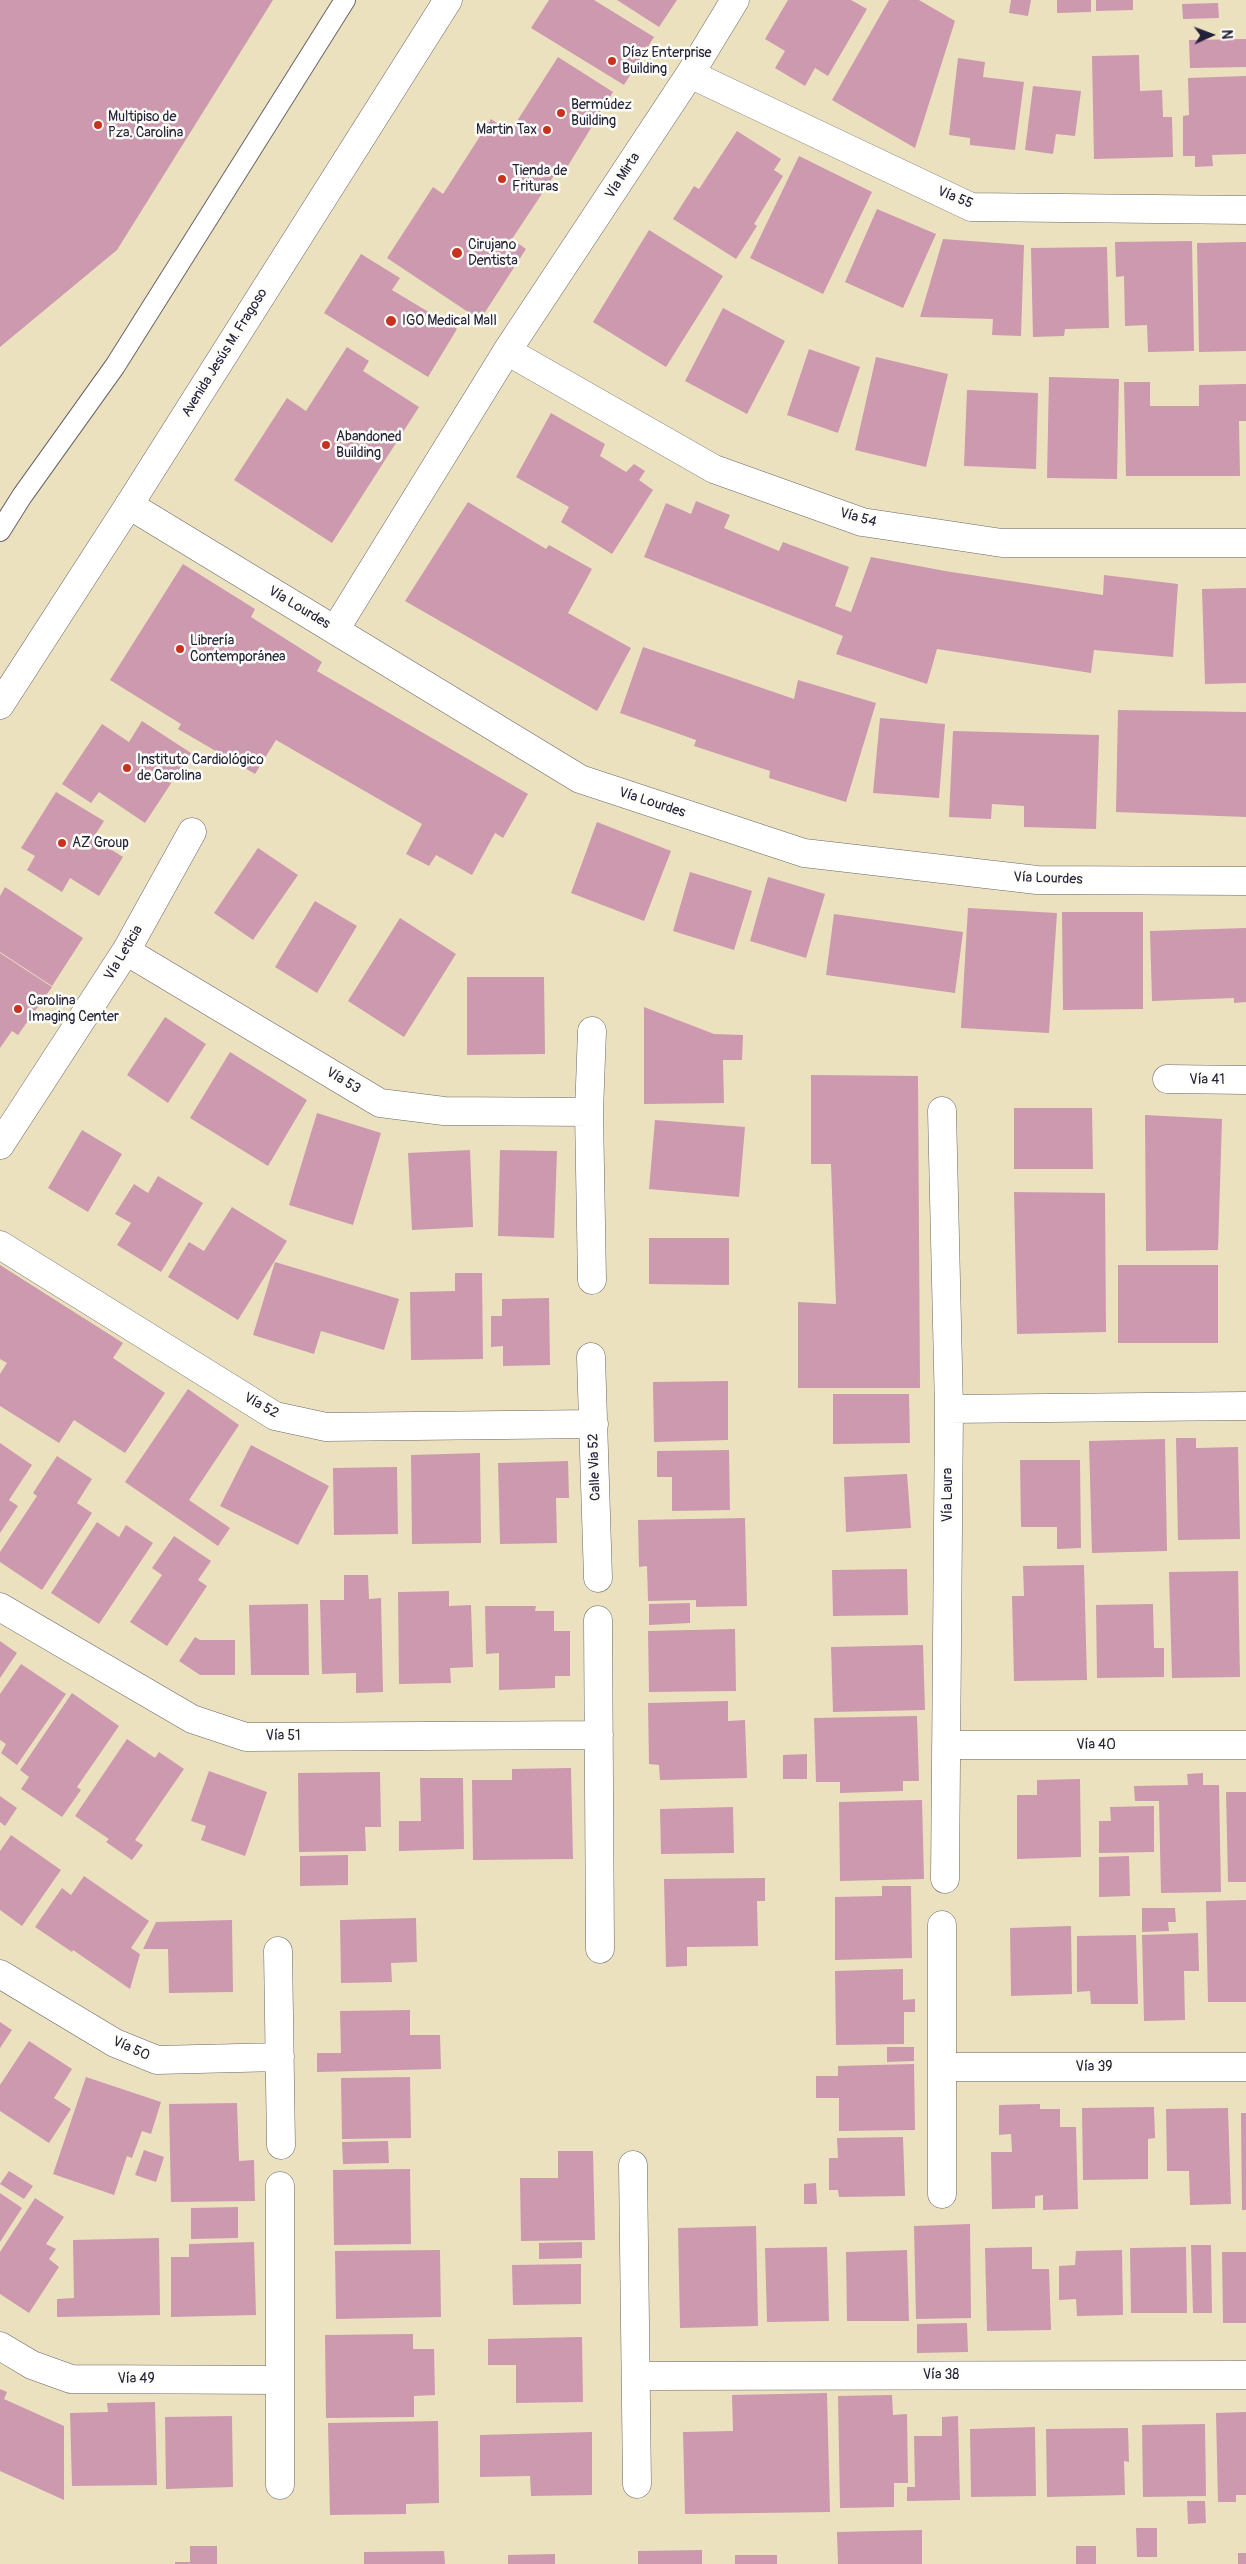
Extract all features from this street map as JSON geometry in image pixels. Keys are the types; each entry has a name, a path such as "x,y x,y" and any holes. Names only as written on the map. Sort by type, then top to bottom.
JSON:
{"street":[{"name":"Avenida Jesús M. Fragoso","path":"0,705 129,505 448,0"},
{"name":"Vía Mirta","path":"335,630 507,351 690,74 735,0"},
{"name":"Vía 55","path":"690,74 971,207 1246,210"},
{"name":"Vía 54","path":"507,351 714,469 862,522 1002,543 1246,543"},
{"name":"Vía Lourdes","path":"129,505 580,779 804,853 1037,880 1246,880"},
{"name":"Vía Leticia","path":"0,1145 126,951 192,832"},
{"name":"Vía 53","path":"126,951 380,1103 444,1111 589,1112"},
{"path":"592,1031 589,1112 592,1280"},
{"name":"Vía 41","path":"1167,1079 1246,1080"},
{"name":"Vía Laura","path":"942,1111 949,1409 945,1880"},
{"name":"Vía 52","path":"0,1245 275,1416 326,1427 594,1424"},
{"name":"Calle Via 52","path":"591,1357 598,1578"},
{"path":"949,1409 1246,1406"},
{"name":"Vía 51","path":"0,1607 192,1719 246,1736 599,1735"},
{"path":"598,1620 600,1949"},
{"name":"Vía 40","path":"946,1745 1246,1745"},
{"path":"942,1925 942,2194"},
{"path":"278,1951 281,2145"},
{"name":"Vía 50","path":"0,1974 115,2042 156,2060 280,2057"},
{"name":"Vía 39","path":"942,2067 1246,2067"},
{"path":"633,2165 637,2484"},
{"path":"280,2186 280,2485"},
{"name":"Vía 49","path":"0,2346 32,2365 71,2379 280,2380"},
{"name":"Vía 38","path":"636,2376 1246,2375"}],"lane":[{"path":"1,526 115,366 345,0"}],"building":[{"name":"Multipiso de Pza. Carolina","path":"0,0 273,0 117,250 0,347"},
{"name":"Díaz Enterprise Building","path":"549,0 594,0 654,37 624,85 531,28"},
{"path":"617,0 677,0 659,27"},
{"path":"788,0 851,0 867,9 828,76 815,68 805,86 775,68 785,51 765,39"},
{"path":"889,0 919,0 955,21 915,148 832,100"},
{"path":"1011,0 1031,0 1028,16 1009,13"},
{"path":"1057,0 1091,0 1091,12 1057,13"},
{"path":"1096,0 1133,0 1133,10 1096,11"},
{"path":"1218,3 1219,18 1183,19 1182,4"},
{"path":"1246,39 1246,67 1190,68 1189,40"},
{"path":"1139,55 1140,91 1162,90 1163,117 1172,117 1173,157 1094,159 1092,56"},
{"path":"558,57 613,92 566,169 561,165 512,239 526,249 480,320 387,258 433,187 443,194 491,119 510,132"},
{"path":"958,58 985,62 983,77 1024,82 1015,150 970,145 970,138 949,135"},
{"path":"1246,76 1246,154 1212,155 1213,166 1195,167 1195,156 1183,156 1183,116 1189,115 1188,78"},
{"path":"1033,86 1081,91 1075,136 1056,134 1053,154 1025,150"},
{"path":"737,131 781,159 774,170 783,176 754,224 757,226 736,259 673,219 694,186 699,189"},
{"path":"799,156 872,192 823,294 750,258"},
{"path":"877,209 936,234 903,308 845,282"},
{"path":"649,230 723,276 666,367 593,322"},
{"path":"943,239 1024,245 1021,336 992,335 993,319 920,317"},
{"path":"1192,241 1194,351 1148,352 1147,325 1125,326 1124,276 1116,277 1115,242"},
{"path":"1246,242 1246,351 1199,352 1197,243"},
{"path":"1107,247 1109,328 1065,329 1064,336 1033,337 1031,248"},
{"name":"IGO Medical Mall","path":"361,254 400,278 392,290 457,329 428,377 324,313"},
{"path":"723,308 785,341 747,414 685,381"},
{"name":"Abandoned Building","path":"347,347 369,361 363,371 419,407 332,543 234,480 287,398 306,411"},
{"path":"809,349 860,367 838,433 787,415"},
{"path":"876,357 948,374 926,467 855,450"},
{"path":"1049,377 1119,379 1117,479 1047,478"},
{"path":"1124,382 1150,382 1150,406 1199,406 1199,385 1246,384 1246,421 1239,421 1240,476 1126,476"},
{"path":"967,390 1038,393 1036,469 964,466"},
{"path":"551,413 605,444 600,456 626,472 634,464 645,471 639,480 653,490 612,554 561,522 569,507 516,477"},
{"path":"696,501 730,515 724,528 779,551 783,542 849,567 835,606 851,612 871,557 945,571 1103,595 1104,575 1178,584 1173,657 1094,650 1091,673 937,649 927,684 836,654 843,636 644,557 666,503 691,514"},
{"path":"468,502 546,549 549,545 592,569 568,613 631,648 597,711 405,601"},
{"path":"183,564 255,609 251,617 322,662 317,671 528,794 503,838 495,833 472,875 436,855 429,866 406,854 422,824 276,740 255,774 178,729 181,724 110,680"},
{"path":"1246,588 1246,683 1205,684 1202,589"},
{"path":"643,647 794,699 798,680 876,703 846,802 769,778 770,771 694,746 696,740 620,713"},
{"path":"1118,710 1246,712 1246,817 1116,812"},
{"path":"880,718 945,724 939,798 873,793"},
{"name":"Instituto Cardiológico de Carolina","path":"142,721 191,753 145,823 99,792 91,803 62,784 102,724 129,742"},
{"path":"953,731 1099,735 1096,829 1024,827 1024,806 992,804 991,819 949,817"},
{"name":"AZ Group","path":"56,792 104,821 93,838 123,857 99,896 70,878 62,892 27,870 35,856 21,848"},
{"path":"597,822 671,851 644,921 571,893"},
{"path":"258,848 298,875 253,940 214,913"},
{"path":"690,872 752,891 734,950 673,931"},
{"path":"768,877 825,894 806,958 750,941"},
{"path":"5,887 83,938 52,986 0,952 0,896"},
{"path":"315,901 357,926 317,993 275,967"},
{"path":"968,908 1057,913 1049,1033 961,1028"},
{"path":"1062,912 1143,912 1143,1009 1063,1010"},
{"path":"834,914 963,932 955,993 826,975"},
{"path":"400,918 456,954 404,1037 348,1001"},
{"path":"1246,928 1246,1002 1234,1003 1234,998 1152,1001 1150,931"},
{"name":"Carolina Imaging Center","path":"0,953 52,987 18,1035 12,1031 0,1048"},
{"path":"467,977 544,977 545,1054 467,1055"},
{"path":"644,1007 714,1034 743,1035 742,1060 723,1060 724,1103 644,1104"},
{"path":"165,1017 206,1044 168,1103 127,1075"},
{"path":"230,1052 307,1100 268,1166 190,1118"},
{"path":"811,1075 918,1076 920,1388 798,1388 798,1302 836,1304 831,1164 811,1164"},
{"path":"1014,1108 1092,1108 1093,1169 1014,1169"},
{"path":"317,1113 381,1133 353,1225 289,1205"},
{"path":"1145,1115 1222,1119 1218,1250 1146,1251"},
{"path":"655,1120 745,1127 739,1197 649,1189"},
{"path":"82,1130 122,1154 88,1212 48,1188"},
{"path":"470,1150 473,1227 412,1230 408,1153"},
{"path":"500,1150 557,1151 554,1238 498,1236"},
{"path":"158,1176 203,1203 161,1272 117,1245 131,1223 115,1214 134,1184 148,1193"},
{"path":"1014,1192 1105,1193 1106,1332 1017,1334"},
{"path":"232,1207 287,1241 238,1320 168,1277 189,1242 204,1251"},
{"path":"649,1238 729,1238 729,1285 649,1284"},
{"path":"275,1262 399,1299 384,1350 321,1331 314,1354 253,1335"},
{"path":"0,1265 123,1343 113,1358 165,1393 125,1453 74,1420 59,1443 0,1406 0,1374 7,1363 0,1359"},
{"path":"1118,1265 1218,1265 1218,1343 1118,1343"},
{"path":"455,1273 482,1273 483,1359 411,1360 410,1292 455,1291"},
{"path":"549,1298 550,1365 503,1366 503,1346 491,1347 491,1316 502,1316 502,1299"},
{"path":"728,1381 728,1440 654,1442 653,1382"},
{"path":"188,1389 239,1425 189,1500 230,1528 218,1546 125,1482"},
{"path":"833,1394 909,1394 910,1443 833,1444"},
{"path":"1176,1438 1196,1438 1196,1448 1238,1447 1240,1539 1178,1540"},
{"path":"1165,1439 1167,1551 1092,1553 1089,1441"},
{"path":"0,1443 32,1465 9,1500 18,1506 0,1533"},
{"path":"251,1445 329,1486 298,1545 220,1506"},
{"path":"729,1450 730,1510 672,1511 672,1477 657,1477 657,1451"},
{"path":"480,1453 481,1543 412,1544 411,1455"},
{"path":"57,1456 92,1479 77,1503 92,1513 42,1590 0,1562 0,1552 37,1496 33,1493"},
{"path":"1020,1460 1080,1460 1081,1548 1057,1549 1057,1527 1021,1527"},
{"path":"568,1461 569,1498 556,1498 557,1543 500,1544 498,1463"},
{"path":"397,1467 398,1534 334,1535 333,1468"},
{"path":"907,1474 911,1528 846,1532 844,1477"},
{"path":"745,1518 747,1606 696,1607 696,1600 648,1601 647,1566 639,1567 638,1520"},
{"path":"97,1522 119,1537 126,1525 153,1543 99,1624 51,1593"},
{"path":"174,1536 211,1561 198,1580 207,1586 167,1646 130,1622 162,1575 152,1568"},
{"path":"1084,1565 1087,1680 1014,1681 1012,1596 1024,1596 1023,1566"},
{"path":"907,1569 908,1615 833,1616 832,1570"},
{"path":"1238,1571 1240,1677 1172,1678 1169,1572"},
{"path":"344,1575 368,1575 369,1599 381,1598 383,1692 356,1693 356,1673 322,1674 320,1600 344,1600"},
{"path":"449,1591 449,1606 471,1605 473,1667 450,1668 451,1683 399,1684 398,1592"},
{"path":"690,1603 690,1623 649,1625 649,1604"},
{"path":"308,1604 309,1675 251,1675 249,1605"},
{"path":"1153,1604 1154,1648 1164,1648 1164,1677 1097,1678 1096,1605"},
{"path":"485,1606 536,1606 535,1611 554,1611 554,1631 570,1631 570,1676 555,1676 555,1688 499,1690 499,1653 486,1654"},
{"path":"735,1629 736,1691 649,1692 648,1631"},
{"path":"195,1637 200,1640 235,1640 235,1675 200,1675 179,1661"},
{"path":"0,1641 17,1653 0,1678"},
{"path":"923,1645 925,1710 833,1712 831,1647"},
{"path":"21,1664 66,1694 17,1765 1,1753 6,1744 0,1740 0,1694"},
{"path":"72,1693 119,1726 77,1787 81,1790 62,1817 21,1789 29,1777 20,1770"},
{"path":"728,1701 728,1721 745,1720 747,1778 660,1780 659,1765 649,1764 648,1703"},
{"path":"917,1716 919,1781 903,1781 903,1791 840,1793 840,1782 816,1782 814,1718"},
{"path":"127,1739 155,1758 159,1752 184,1769 135,1840 143,1845 132,1860 106,1842 109,1839 75,1816"},
{"path":"807,1754 807,1779 783,1779 783,1755"},
{"path":"571,1768 573,1859 473,1860 472,1780 512,1780 512,1769"},
{"path":"209,1771 267,1792 245,1856 201,1840 206,1826 191,1821"},
{"path":"380,1772 381,1827 365,1827 366,1851 299,1852 298,1773"},
{"path":"1203,1773 1203,1785 1219,1785 1221,1892 1161,1893 1159,1801 1135,1801 1134,1786 1188,1785 1187,1774"},
{"path":"420,1778 463,1778 464,1849 399,1851 399,1821 421,1821"},
{"path":"1080,1779 1081,1857 1017,1859 1017,1795 1037,1795 1037,1780"},
{"path":"1226,1792 1246,1792 1246,1882 1228,1882"},
{"path":"0,1796 17,1808 5,1826 0,1822"},
{"path":"922,1800 924,1879 840,1881 839,1802"},
{"path":"1154,1806 1154,1852 1099,1853 1099,1821 1111,1821 1110,1807"},
{"path":"733,1807 734,1853 661,1854 660,1809"},
{"path":"11,1835 61,1870 22,1926 0,1910 0,1851"},
{"path":"348,1855 348,1885 300,1886 300,1856"},
{"path":"1129,1856 1130,1896 1099,1897 1099,1857"},
{"path":"84,1876 149,1921 131,1948 140,1954 130,1989 73,1950 72,1952 35,1927 62,1888 71,1895"},
{"path":"765,1878 765,1901 757,1901 758,1946 687,1947 687,1966 666,1967 664,1879"},
{"path":"882,1886 911,1886 912,1958 835,1960 835,1897 882,1896"},
{"path":"1246,1900 1246,2002 1208,2002 1206,1901"},
{"path":"1142,1908 1175,1908 1176,1922 1168,1922 1169,1931 1142,1932"},
{"path":"416,1918 417,1962 391,1963 392,1982 341,1983 340,1920"},
{"path":"232,1920 233,1992 169,1993 168,1949 143,1949 156,1922"},
{"path":"1071,1926 1072,1994 1011,1996 1010,1928"},
{"path":"1198,1933 1199,1971 1184,1971 1185,2020 1144,2021 1142,1935"},
{"path":"1136,1935 1138,2004 1091,2004 1090,1991 1077,1992 1077,1936"},
{"path":"903,1969 903,2000 915,1999 915,2012 904,2012 904,2044 836,2045 835,1971"},
{"path":"410,2010 410,2035 440,2035 441,2069 317,2072 317,2053 341,2053 340,2011"},
{"path":"0,2022 12,2030 0,2048"},
{"path":"29,2041 72,2069 54,2098 71,2109 49,2143 0,2111 0,2085"},
{"path":"887,2047 914,2047 914,2061 887,2062"},
{"path":"914,2064 915,2130 839,2131 839,2098 816,2098 816,2076 838,2076 838,2066"},
{"path":"86,2077 161,2102 151,2134 142,2131 132,2158 127,2156 114,2195 53,2174"},
{"path":"410,2077 411,2138 342,2139 341,2078"},
{"path":"237,2103 239,2161 254,2160 255,2201 171,2202 169,2104"},
{"path":"1040,2104 1040,2109 1060,2109 1060,2127 1076,2127 1078,2209 1043,2210 1043,2195 1035,2196 1035,2208 992,2209 991,2152 1012,2152 1011,2134 999,2135 999,2105"},
{"path":"1154,2107 1155,2138 1148,2139 1148,2179 1083,2180 1082,2108"},
{"path":"1228,2108 1231,2204 1190,2205 1189,2171 1167,2171 1166,2109"},
{"path":"1241,2113 1246,2113 1246,2210 1242,2210"},
{"path":"903,2137 905,2196 839,2197 838,2190 829,2190 829,2158 838,2158 837,2138"},
{"path":"388,2141 389,2163 343,2164 342,2142"},
{"path":"144,2150 164,2157 156,2182 135,2175"},
{"path":"558,2151 593,2151 595,2240 521,2241 520,2178 558,2178"},
{"path":"410,2169 411,2244 334,2245 333,2170"},
{"path":"9,2171 33,2186 24,2199 0,2184"},
{"path":"816,2183 817,2204 804,2204 804,2184"},
{"path":"0,2193 22,2208 0,2242"},
{"path":"35,2198 64,2217 46,2244 56,2249 49,2259 59,2267 29,2313 0,2294 0,2252"},
{"path":"238,2207 238,2238 191,2239 191,2208"},
{"path":"970,2224 971,2318 916,2319 914,2226"},
{"path":"756,2226 758,2326 680,2328 678,2228"},
{"path":"159,2238 160,2315 57,2317 57,2299 74,2298 73,2240"},
{"path":"254,2242 256,2315 171,2317 171,2257 189,2257 189,2244"},
{"path":"582,2242 582,2258 539,2259 539,2243"},
{"path":"1191,2245 1211,2245 1212,2313 1193,2313"},
{"path":"827,2247 829,2321 767,2322 765,2248"},
{"path":"1032,2247 1032,2269 1049,2269 1051,2330 987,2331 985,2248"},
{"path":"1186,2247 1187,2313 1131,2313 1130,2248"},
{"path":"440,2250 441,2317 336,2319 335,2251"},
{"path":"907,2250 909,2321 847,2321 846,2252"},
{"path":"1122,2250 1123,2315 1077,2316 1076,2299 1059,2300 1059,2266 1075,2265 1076,2251"},
{"path":"1222,2252 1246,2252 1246,2323 1223,2323"},
{"path":"581,2264 581,2304 513,2305 512,2265"},
{"path":"967,2323 968,2352 917,2353 917,2324"},
{"path":"413,2334 413,2349 434,2349 435,2395 414,2396 414,2417 326,2418 325,2335"},
{"path":"582,2337 583,2402 516,2403 516,2365 488,2365 488,2339"},
{"path":"0,2389 7,2392 4,2399 64,2426 64,2500 0,2471"},
{"path":"827,2393 830,2512 685,2514 683,2432 733,2431 732,2395"},
{"path":"892,2395 893,2415 907,2414 908,2483 894,2483 894,2507 840,2508 838,2396"},
{"path":"155,2402 157,2485 72,2486 70,2413 108,2412 107,2403"},
{"path":"1246,2412 1246,2495 1236,2495 1236,2502 1218,2502 1216,2413"},
{"path":"232,2416 233,2487 166,2489 165,2417"},
{"path":"958,2416 960,2500 907,2501 907,2487 915,2487 914,2436 942,2436 942,2417"},
{"path":"438,2421 439,2503 406,2504 406,2514 330,2515 328,2423"},
{"path":"1205,2424 1206,2496 1143,2497 1142,2425"},
{"path":"1035,2427 1036,2496 971,2497 970,2429"},
{"path":"1128,2428 1129,2462 1124,2461 1125,2495 1047,2497 1046,2429"},
{"path":"592,2432 592,2495 531,2496 530,2476 480,2477 480,2435"},
{"path":"1187,2501 1205,2501 1206,2523 1188,2524"},
{"path":"1136,2528 1157,2528 1157,2557 1137,2557"},
{"path":"922,2530 922,2564 838,2564 837,2532"},
{"path":"190,2546 217,2546 217,2564 175,2564 175,2562 190,2562"},
{"path":"1076,2546 1096,2546 1096,2564 1076,2564"},
{"path":"702,2550 702,2564 638,2564 638,2551"},
{"path":"444,2551 445,2564 364,2564 364,2552"},
{"path":"1238,2553 1246,2553 1246,2564 1238,2564"},
{"path":"555,2554 555,2564 508,2564 508,2555"},
{"path":"735,2555 777,2555 777,2564 735,2564"}],"place":[{"name":"Díaz Enterprise Building","path":"612,61"},
{"name":"Bermúdez Building","path":"561,113"},
{"name":"Multipiso de Pza. Carolina","path":"98,125"},
{"name":"Martin Tax","path":"547,130"},
{"name":"Tienda de Frituras","path":"502,179"},
{"name":"Cirujano Dentista","path":"457,253"},
{"name":"IGO Medical Mall","path":"391,321"},
{"name":"Abandoned Building","path":"326,445"},
{"name":"Librería Contemporánea","path":"180,649"},
{"name":"Instituto Cardiológico de Carolina","path":"127,768"},
{"name":"AZ Group","path":"62,843"},
{"name":"Carolina Imaging Center","path":"18,1009"}]}
